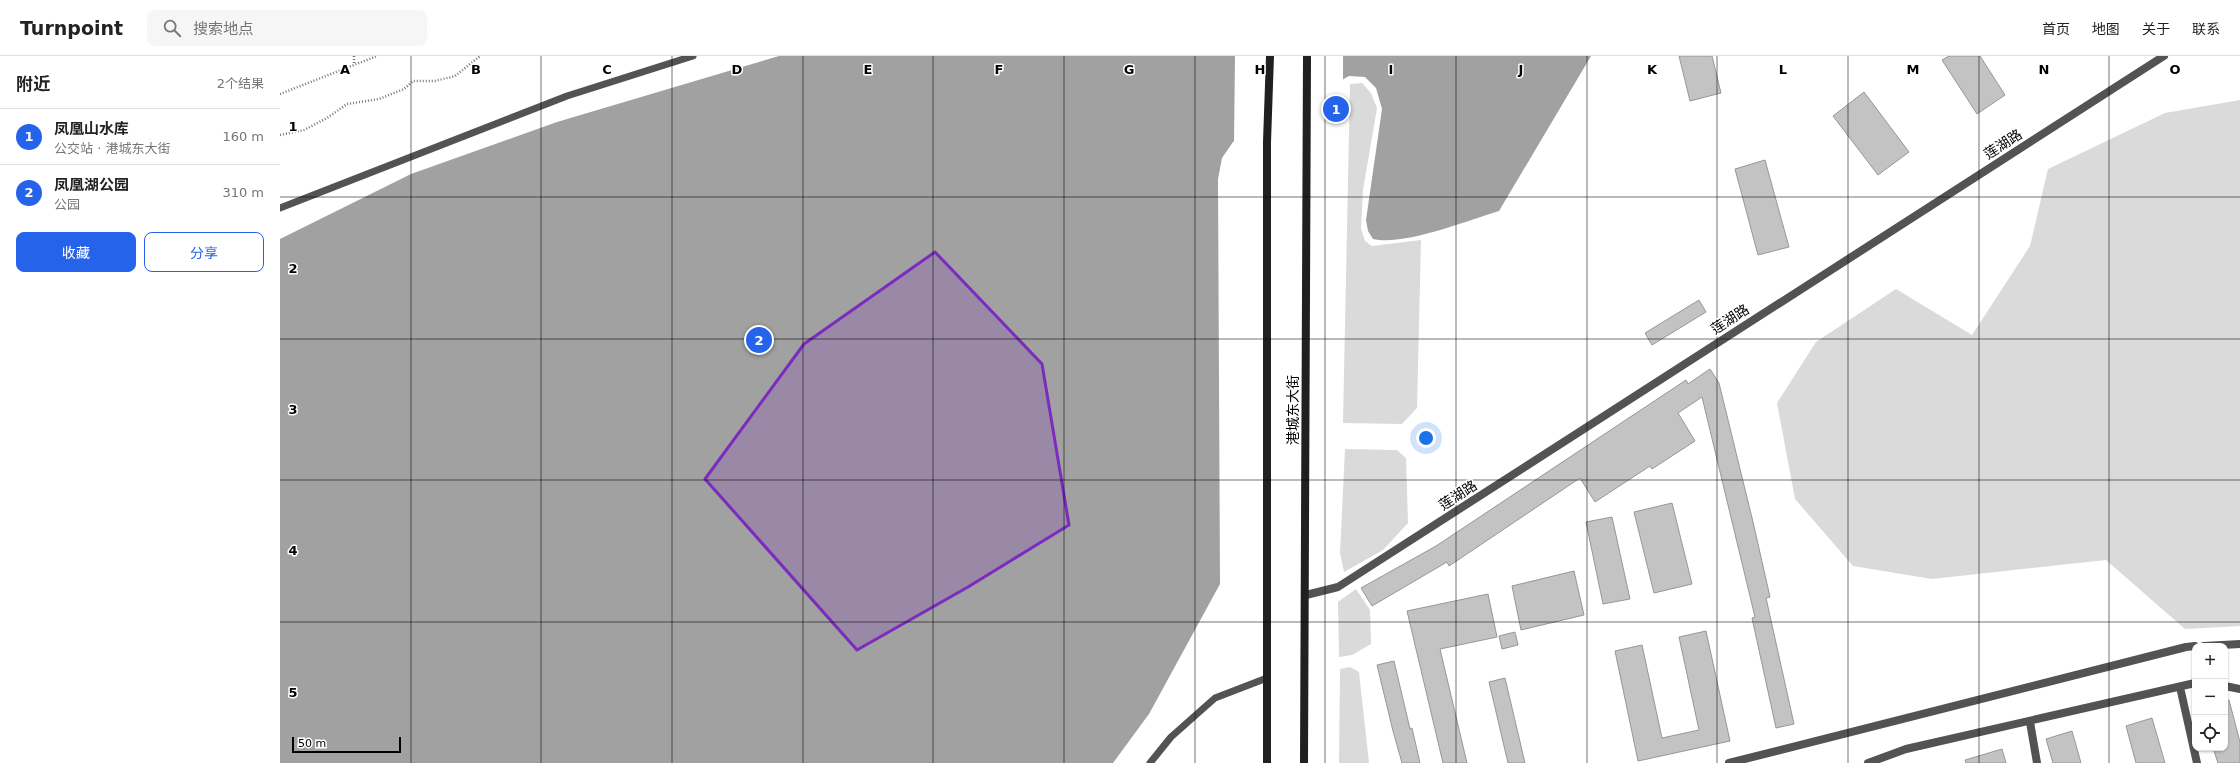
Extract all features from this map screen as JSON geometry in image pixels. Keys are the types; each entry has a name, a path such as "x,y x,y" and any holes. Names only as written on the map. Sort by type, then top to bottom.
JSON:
{"main road":[{"name":"港城东大街","path":"1267,763 1267,142 1270,56"},
{"name":"港城东大街","path":"1304,763 1306,595 1307,56"}],"street":[{"name":"莲湖路","path":"1306,595 1338,587 2164,56"},
{"path":"2228,645 2240,644"},
{"path":"1729,763 2192,647"},
{"path":"1868,763 1906,749 2030,722 2192,684"},
{"path":"2180,687 2197,763"},
{"path":"2228,687 2240,689"},
{"path":"2030,722 2037,763"}],"lane":[{"path":"280,208 567,96 693,56"},
{"path":"1150,763 1171,737 1216,698 1267,678"}],"path":[{"path":"354,56 354,65"},
{"path":"280,94 377,56"},
{"path":"280,135 304,130 327,118 347,104 379,99 404,89 412,81 435,81 455,76 480,56"}],"highlighted area":[{"path":"935,252 1042,364 1069,525 968,587 857,650 705,479 804,344"}],"shaded area":[{"path":"779,56 1591,56 1499,211 1418,236 1386,240 1373,239 1368,231 1366,220 1382,109 1376,88 1365,77 1349,76 1233,142 1222,158 1218,179 1220,584 1149,714 1113,763 280,763 280,239 411,174 557,122"},
{"path":"1362,83 1371,93 1377,108 1363,190 1361,229 1365,241 1372,246 1421,240 1417,408 1402,424 1343,423 1350,84"},
{"path":"2240,100 2240,626 2185,629 2106,560 1932,579 1853,566 1795,499 1777,403 1816,342 1896,289 1972,335 2030,246 2048,169 2165,113"},
{"path":"1345,449 1397,450 1406,458 1408,523 1383,550 1344,572 1340,553"},
{"path":"1356,589 1370,610 1371,644 1352,655 1339,657 1338,602"},
{"path":"1350,667 1359,672 1369,763 1339,763 1340,669"}],"pier":[{"path":"1235,56 1343,56 1343,82 1234,144"}],"building":[{"path":"1679,56 1712,56 1721,93 1690,101"},
{"path":"1949,56 1980,56 2005,95 1977,114 1942,60"},
{"path":"1864,92 1909,152 1878,175 1833,116"},
{"path":"1765,160 1789,247 1758,255 1735,169"},
{"path":"1699,300 1706,312 1652,345 1645,333"},
{"path":"1710,369 1719,383 1753,522 1770,597 1766,598 1794,724 1776,728 1752,618 1755,617 1702,397 1678,413 1695,441 1652,469 1650,466 1595,502 1580,478 1449,566 1447,562 1372,606 1361,588 1436,546 1686,380 1688,384"},
{"path":"1672,503 1692,584 1654,593 1634,512"},
{"path":"1612,517 1630,599 1603,604 1586,522"},
{"path":"1574,571 1584,615 1521,630 1512,586"},
{"path":"1488,594 1497,637 1440,649 1467,763 1443,763 1407,611"},
{"path":"1706,631 1730,741 1638,761 1615,651 1642,645 1662,738 1699,730 1679,637"},
{"path":"1515,632 1518,645 1502,649 1499,636"},
{"path":"1394,661 1410,729 1412,728 1420,763 1402,763 1393,731 1377,665"},
{"path":"1505,678 1525,763 1508,763 1489,682"},
{"path":"2228,700 2240,742 2240,763 2218,763 2214,751 2228,751"},
{"path":"2152,718 2165,763 2136,763 2126,726"},
{"path":"2072,731 2081,763 2053,763 2046,739"},
{"path":"2002,749 2006,763 1966,763 1965,760"}],"place":[{"name":"凤凰山水库","path":"1336,109"},
{"name":"凤凰湖公园","path":"759,340"}]}
